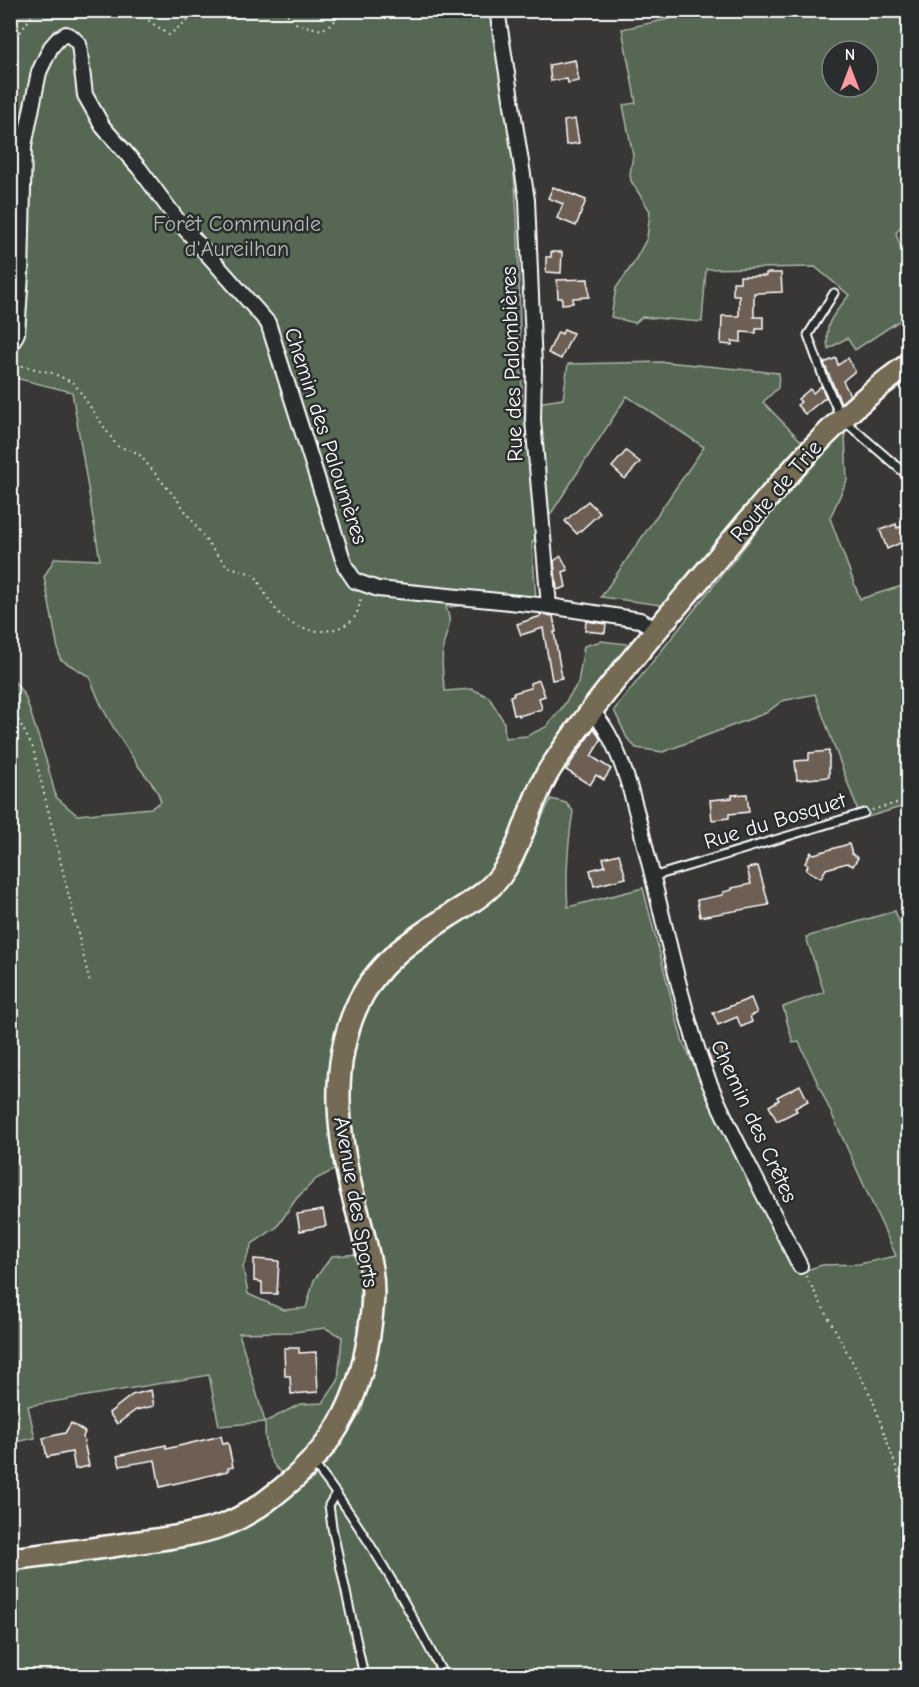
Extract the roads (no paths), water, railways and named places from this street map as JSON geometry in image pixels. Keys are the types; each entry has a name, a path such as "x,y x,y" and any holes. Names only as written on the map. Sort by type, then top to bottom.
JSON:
{"main road":[{"name":"Route de Trie","path":"591,711 793,468 841,418 909,365"},
{"name":"Avenue des Sports","path":"10,1559 184,1537 228,1524 259,1507 312,1462 337,1429 356,1393 366,1355 373,1300 372,1272 341,1137 340,1066 347,1034 357,1006 381,968 406,944 480,897 499,878 512,859 547,774 591,711"}],"street":[{"name":"Rue des Palombières","path":"497,10 527,200 534,367 533,420 549,606"},
{"name":"Chemin des Paloumères","path":"10,347 17,333 24,146 39,72 51,47 58,38 66,34 79,44 85,95 103,127 139,168 179,222 268,323 345,566 355,580 378,589 549,606"},
{"path":"549,606 640,620 657,630"},
{"name":"Chemin des Crêtes","path":"591,711 601,719 613,739 636,814 683,1000 705,1072 726,1120 800,1266"}],"lane":[{"path":"834,293 808,335 824,379 841,418 909,476"},
{"name":"Rue du Bosquet","path":"652,877 864,813"},
{"path":"312,1462 336,1494 391,1581 444,1677"},
{"path":"336,1494 329,1505 332,1527 364,1677"}],"park label":[{"name":"Forêt Communale d'Aureilhan","path":"237,236"}]}
